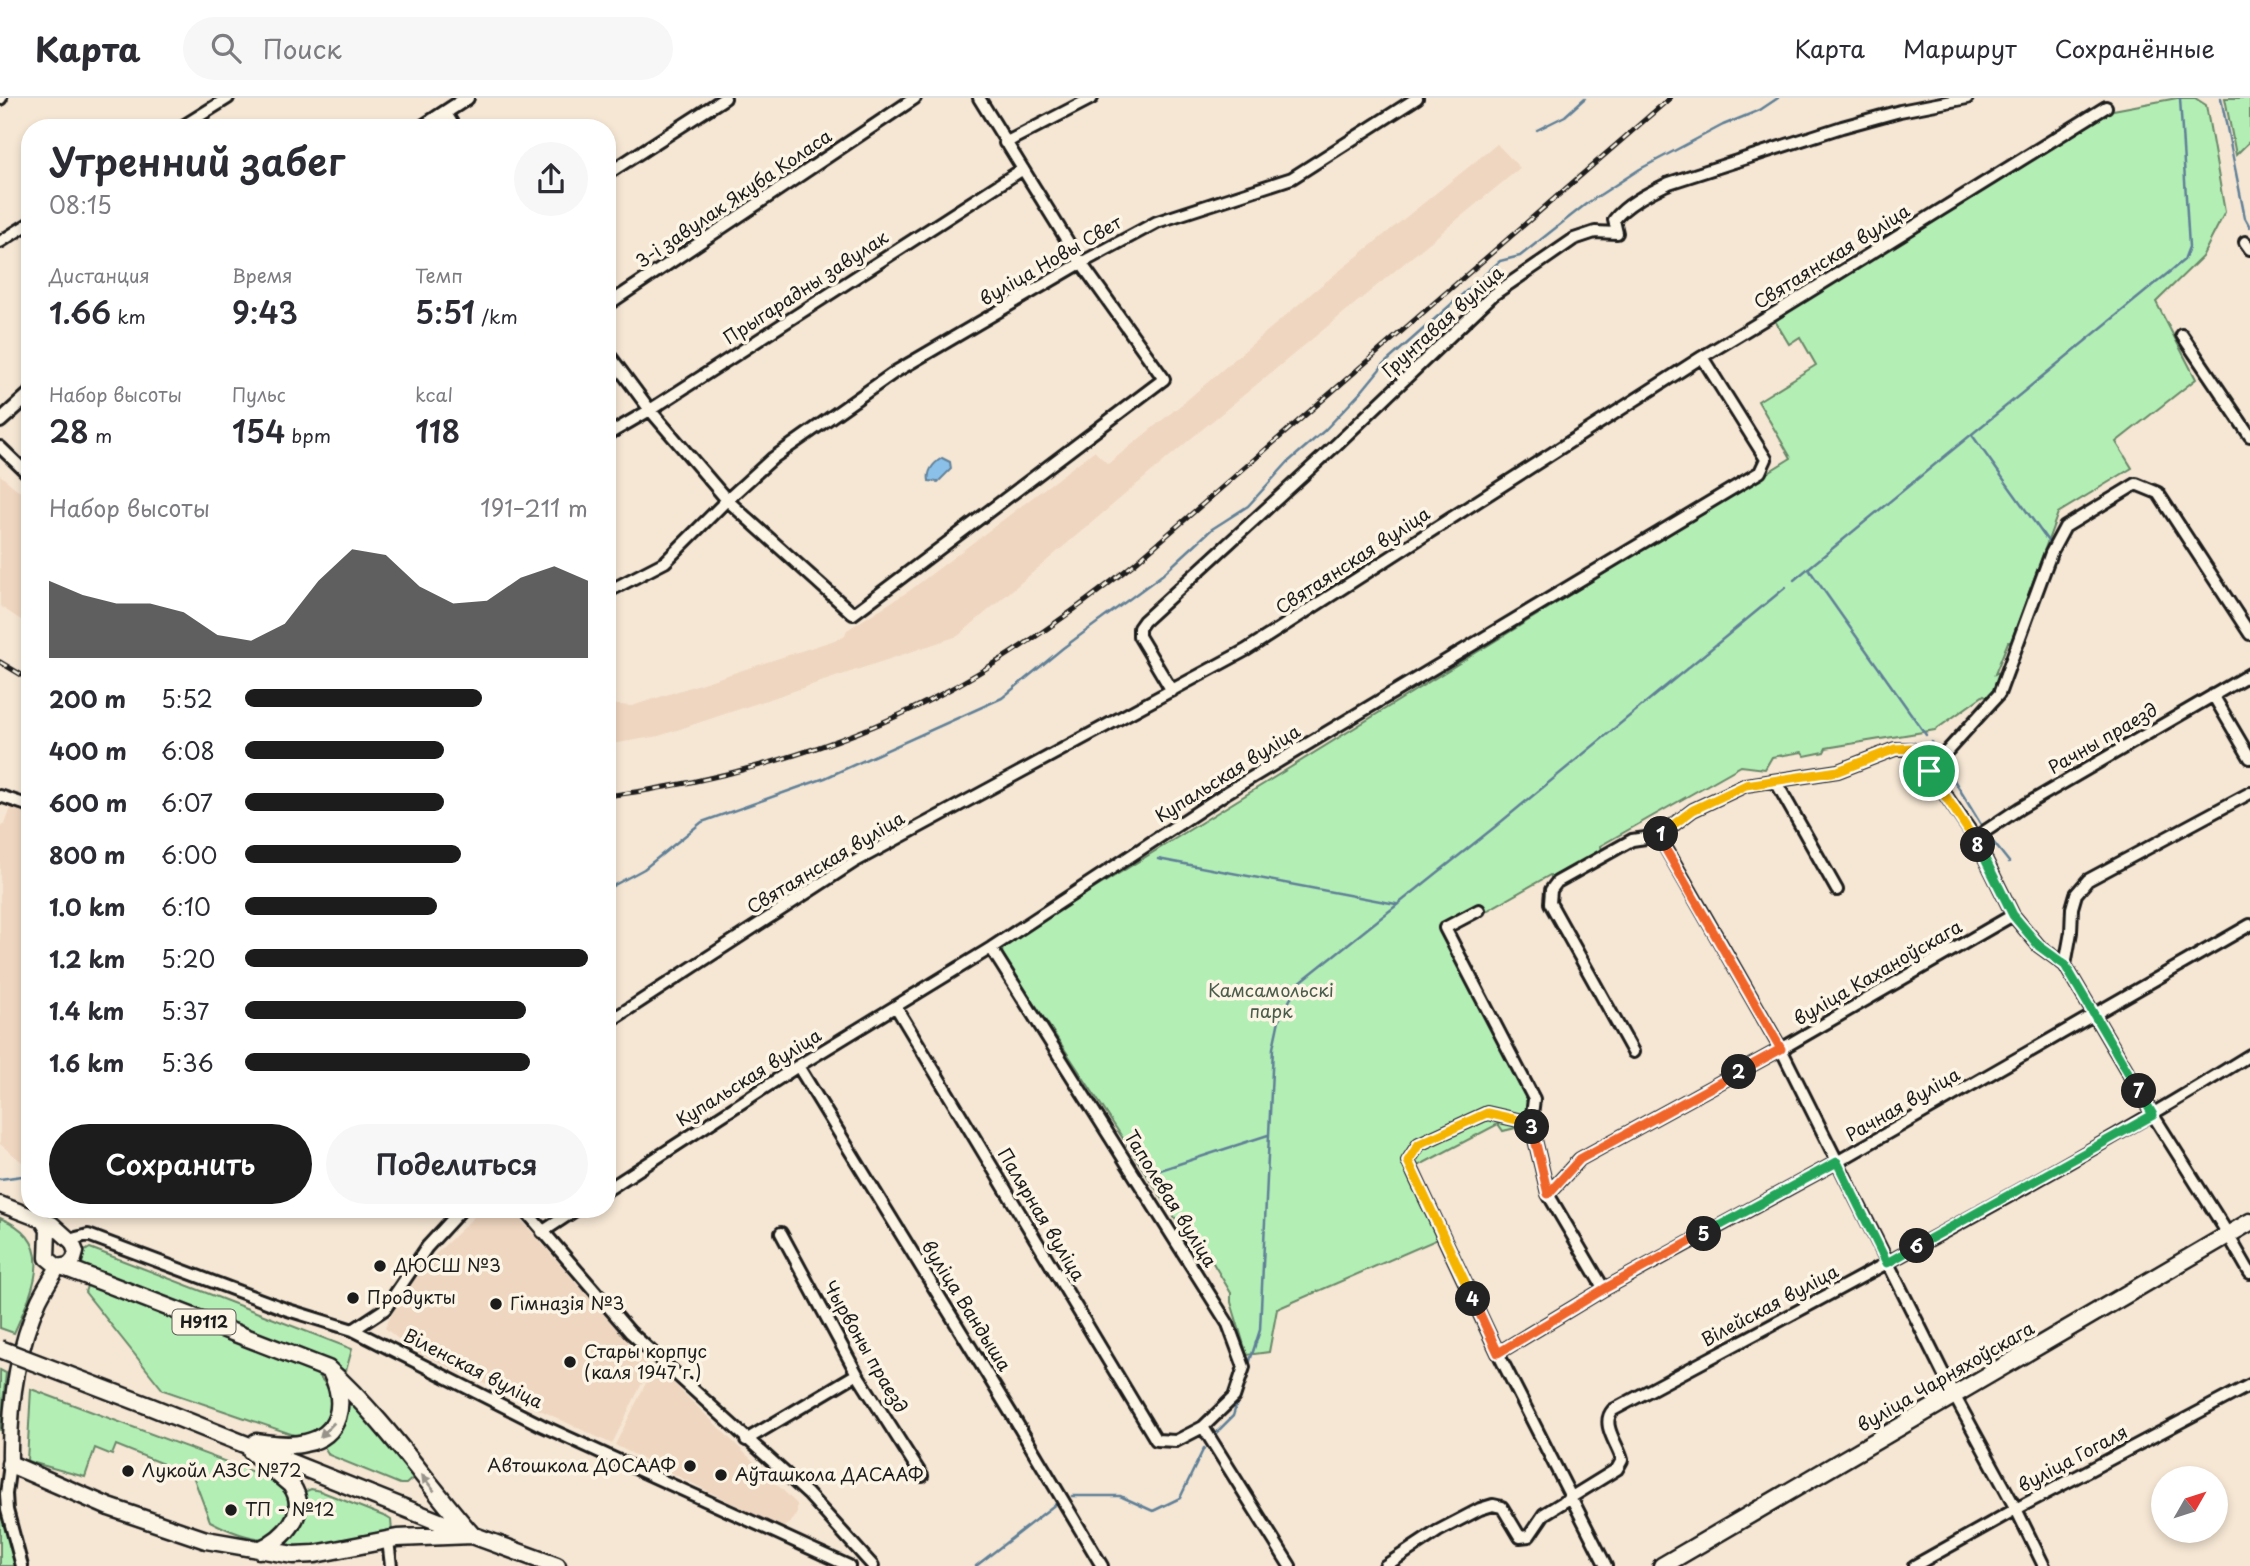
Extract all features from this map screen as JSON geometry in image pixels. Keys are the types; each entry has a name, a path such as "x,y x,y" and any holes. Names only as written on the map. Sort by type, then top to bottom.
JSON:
{"main road":[{"path":"0,1204 21,1212"},
{"path":"37,1218 47,1222 69,1240 76,1252 63,1268 27,1329 14,1384 9,1434 10,1464 121,1511 206,1540 259,1550 293,1555 314,1554 388,1540 472,1535"},
{"path":"47,1222 49,1243 46,1254 63,1268"},
{"name":"вуліца Чарняхоўскага","path":"1662,1566 2250,1222"},
{"path":"49,1243 54,1238 69,1240"},
{"name":"Н9112","path":"63,1268 328,1369 357,1394 385,1426 430,1486 472,1535"},
{"path":"0,1349 557,1566"},
{"path":"237,1440 303,1444 326,1435 340,1409 338,1393 328,1369"},
{"path":"237,1440 286,1479 296,1491 298,1500 293,1524 282,1538 259,1550"}],"street":[{"path":"194,119 228,98"},
{"path":"434,119 467,98"},
{"path":"616,168 724,98"},
{"name":"3-і завулак Якуба Коласа","path":"616,299 915,98"},
{"path":"616,364 650,410 727,500 853,614 1164,379 1081,264 979,98"},
{"path":"1005,143 1092,98"},
{"name":"вуліца Новы Свет","path":"616,587 665,562 773,458 895,372 1157,222 1292,178 1417,98"},
{"name":"Грунтавая вуліца","path":"1172,691 1139,636 1139,628 1144,621 1337,444 1469,317 1517,277 1584,234 1617,233 1615,220 1619,213 1669,183 1842,127 1900,111 1967,98"},
{"name":"Святаянская вуліца","path":"616,1017 855,862 1246,650 1702,357 2106,107"},
{"path":"445,112 449,119"},
{"name":"Прыгарадны завулак","path":"616,430 1023,170"},
{"path":"0,242 21,229"},
{"path":"2182,335 2250,436"},
{"name":"Купальская вуліца","path":"616,1184 798,1066 991,948 1226,793 1760,472 1766,459 1702,357"},
{"path":"0,421 21,402"},
{"path":"0,447 21,467"},
{"path":"1929,771 1999,694 2051,553 2065,527 2136,484 2158,493 2250,634"},
{"name":"Рачны праезд","path":"1975,838 2020,808 2250,674"},
{"path":"2213,695 2250,758"},
{"path":"1633,1052 1550,903 1551,890 1557,882 1632,840 1658,836 1693,810 1746,785 1838,771 1895,749 1911,748 1975,838 2013,915 2039,946 2065,965 2250,1273"},
{"path":"1776,782 1837,890"},
{"path":"2065,965 2072,908 2077,894 2088,880 2250,793"},
{"path":"0,796 21,803"},
{"path":"1658,836 1781,1049 1954,1395 2017,1509 2044,1566"},
{"path":"1479,910 1446,928 1534,1099 1531,1123 1548,1194 1604,1289"},
{"name":"вуліца Каханоўскага","path":"1548,1194 1580,1159 1781,1049 2013,915"},
{"name":"Рачная вуліца","path":"1498,1353 1604,1289 1837,1162 2250,925"},
{"name":"Таполевая вуліца","path":"991,948 1228,1324 1244,1367 1234,1397 1203,1427 1176,1441 1156,1440"},
{"name":"Палярная вуліца","path":"896,1007 1156,1440"},
{"name":"Вілейская вуліца","path":"1385,1566 1438,1531 1493,1505 1502,1507 1520,1537 1529,1536 1544,1514 1617,1469 1622,1460 1608,1426 1608,1415 1613,1410 1887,1263 2153,1115 2250,1055"},
{"name":"вуліца Вандыша","path":"798,1066 1102,1566"},
{"path":"1531,1123 1487,1113 1419,1144 1408,1161 1498,1353 1606,1566"},
{"path":"353,1330 385,1309 427,1247 454,1218"},
{"path":"531,1218 630,1332 808,1494 867,1563"},
{"path":"542,1232 564,1218"},
{"name":"Чырвоны праезд","path":"781,1233 857,1374 922,1476"},
{"name":"Віленская вуліца","path":"69,1240 88,1235 288,1310 353,1330 543,1426 849,1566"},
{"path":"746,1440 857,1374"},
{"name":"вуліца Гогаля","path":"1914,1566 2250,1385"},
{"path":"1203,1427 1290,1566"},
{"path":"10,1464 7,1510 22,1566"},
{"path":"388,1540 391,1566"}],"shaded area":[{"path":"1497,144 1520,168 1188,441 958,636 659,736 616,743 616,705 632,706 844,637 847,630 909,591 1094,451 1108,464 1313,292"},
{"path":"0,475 21,492 21,620 0,606"},
{"path":"13,803 21,806 21,1161 0,1144 0,827 5,824"},
{"name":"Гімназія №3","path":"473,1218 520,1218 650,1367 612,1444 409,1348 385,1328 408,1281"},
{"name":"Аўташкола ДАСААФ","path":"653,1369 666,1376 797,1504 797,1513 791,1522 782,1528 615,1445"}],"green space":[{"name":"Камсамольскі парк","path":"2177,98 2195,98 2206,105 2225,212 2202,257 2156,302 2196,379 2116,442 2132,468 2058,513 2011,642 2008,642 1995,674 2000,672 1991,699 1984,695 1935,730 1826,748 1824,752 1805,756 1802,752 1772,757 1765,769 1741,766 1600,846 1601,852 1552,878 1550,875 1444,935 1527,1094 1526,1100 1530,1108 1523,1112 1520,1127 1503,1131 1498,1124 1414,1168 1445,1236 1277,1309 1269,1352 1247,1355 1231,1302 1231,1293 1195,1233 1185,1233 1002,954 1003,945 1791,458 1758,401 1816,365 1800,337 1789,344 1774,319 2108,111"},
{"path":"2225,98 2250,98 2250,141 2236,155"},
{"path":"0,1218 18,1228 30,1240 35,1253 33,1284 14,1333 0,1328"},
{"path":"90,1248 352,1349 346,1371 232,1329 81,1268 85,1251"},
{"path":"88,1283 314,1372 330,1392 332,1411 328,1419 321,1427 297,1436 163,1390 85,1292"},
{"path":"0,1370 6,1373 0,1431"},
{"path":"31,1389 272,1479 288,1496 289,1519 264,1539 230,1530 210,1521 193,1476 116,1445 112,1455 95,1448 85,1477 27,1461"},
{"path":"346,1391 414,1477 406,1484 400,1484 329,1455 323,1445 343,1422"},
{"path":"311,1489 386,1517 391,1520 392,1532 322,1545 287,1544 303,1520 304,1492"},
{"path":"0,1502 3,1521 16,1566 0,1566"}],"water":[{"path":"942,458 950,462 951,469 938,482 929,481 932,468"}],"waterway":[{"path":"1537,130 1565,116 1585,98"},
{"path":"616,884 644,869 702,822 825,778 1002,698 1063,648 1162,575 1212,529 1248,506 1288,462 1324,431 1384,364 1500,261 1520,256 1586,204 1640,169 1723,125 1760,110 1778,98"},
{"path":"1794,580 2184,260 2189,247 2180,98"},
{"path":"2221,98 2245,218 2250,227"},
{"path":"1972,435 2050,544 2048,549"},
{"path":"1808,568 1926,735"},
{"path":"1248,1367 1260,1330 1273,1048 1279,1020 1299,983 1496,826 1786,587"},
{"path":"1998,679 2024,610"},
{"path":"1931,742 1939,755"},
{"path":"1943,762 1983,828"},
{"path":"1990,838 2009,862"},
{"path":"1158,859 1396,904"},
{"path":"1148,1174 1268,1135"},
{"path":"0,1179 21,1176"},
{"path":"1215,1434 1233,1416 1238,1400"},
{"path":"1072,1496 1120,1496 1153,1511 1180,1498 1204,1448"},
{"path":"976,1566 1057,1503"}],"railway":[{"path":"616,795 732,773 815,748 895,717 932,699 1011,653 1135,563 1670,98"},
{"path":"0,662 21,675"}],"place":[{"name":"ДЮСШ №3","path":"380,1266"},
{"name":"Продукты","path":"353,1298"},
{"name":"Гімназія №3","path":"496,1304"},
{"name":"Стары корпус (каля 1947 г.)","path":"570,1362"},
{"name":"Автошкола ДОСААФ","path":"690,1466"},
{"name":"Лукойл АЗС №72","path":"128,1471"},
{"name":"Аўташкола ДАСААФ","path":"721,1475"},
{"name":"ТП - №12","path":"231,1510"}],"route":[{"path":"1911,748 1929,771 1975,838 2013,915 2039,946 2065,965 2153,1115 1887,1263 1837,1162 1604,1289 1498,1353 1408,1161 1419,1144 1487,1113 1531,1123 1548,1194 1580,1159 1781,1049 1658,836 1693,810 1746,785 1838,771 1895,749 1911,748"}]}
